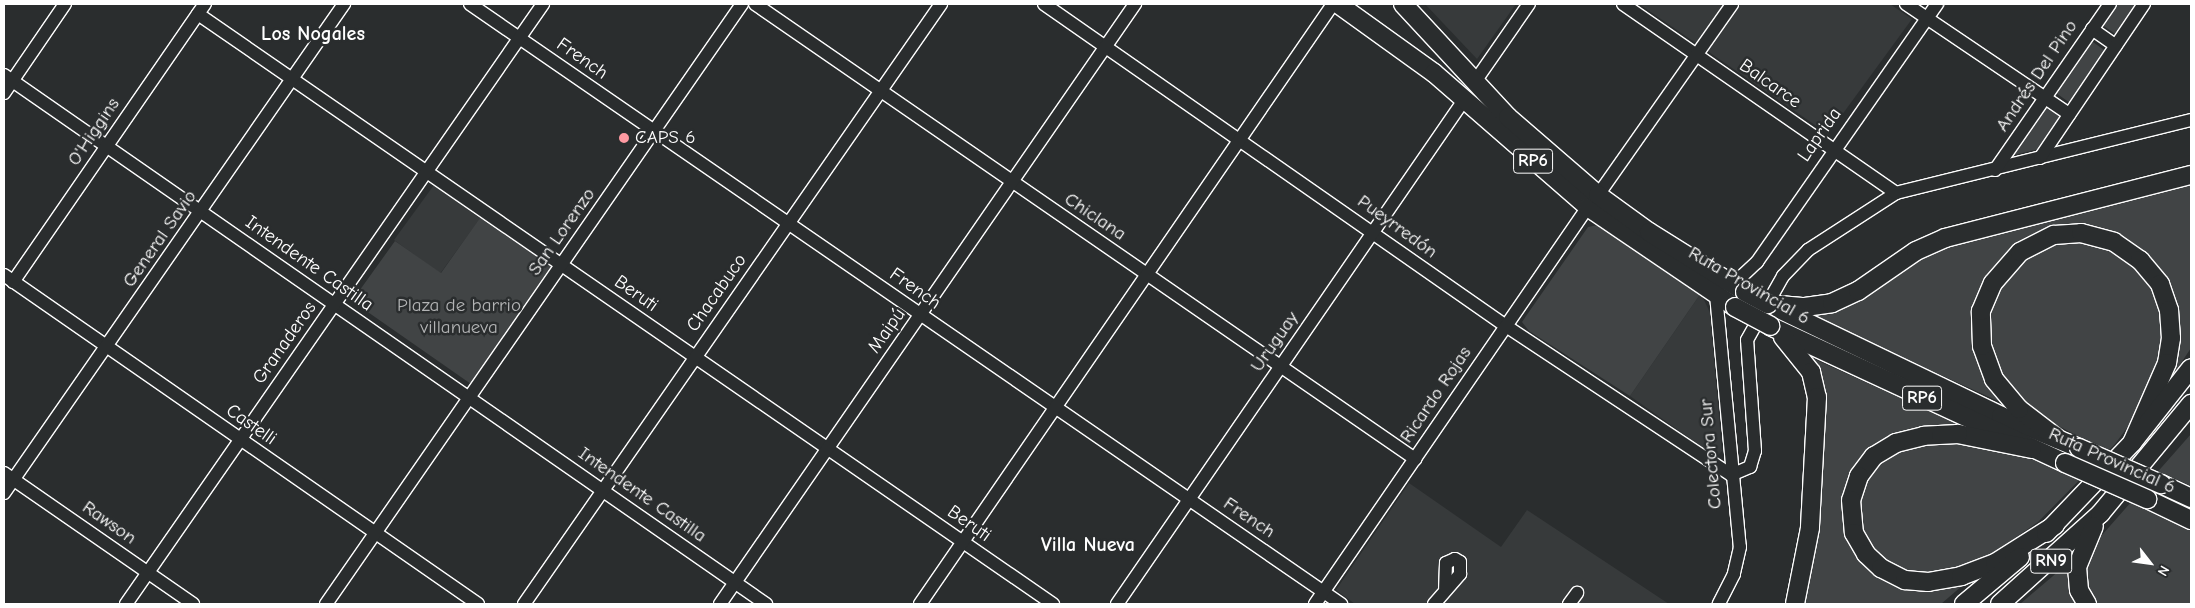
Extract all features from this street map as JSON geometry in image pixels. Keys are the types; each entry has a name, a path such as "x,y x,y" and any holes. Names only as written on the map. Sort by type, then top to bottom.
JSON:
{"highway":[{"name":"Ruta Provincial 6","path":"1338,4 1394,42 1464,100 1716,296 1776,330 2032,449 2191,520"},
{"name":"Ruta Provincial 6","path":"1404,4 1474,83 1593,201 1649,232 1743,291 1768,304 1790,310 1974,404 2058,438 2191,498"},
{"path":"1790,310 1819,306 1845,298 1902,259 1945,238 2191,175"},
{"path":"2058,438 2019,409 1994,378 1982,346 1981,311 1993,283 2020,252 2054,235 2081,233 2114,242 2140,260 2160,284 2169,310 2171,338 2167,363 2132,443"},
{"path":"1776,330 1807,365 1817,397 1810,528 1795,604"},
{"name":"RN9","path":"1964,604 2055,525 2132,443 2191,368"},
{"name":"RN9","path":"2000,604 2100,514 2169,433 2191,404"},
{"path":"2169,433 2191,419"},
{"path":"2032,449 1958,434 1924,436 1896,443 1874,456 1859,476 1851,500 1854,532 1866,554 1881,568 1905,580 1928,582 1961,576 1995,563 2055,525"},
{"path":"2087,604 2079,590 2077,567 2100,514"}],"street":[{"path":"4,93 8,78 65,4"},
{"name":"General Savio","path":"4,494 9,477 106,348 202,212 344,4"},
{"name":"French","path":"470,4 920,316 1341,604"},
{"name":"Granaderos","path":"126,604 543,4"},
{"name":"San Lorenzo","path":"326,604 742,4"},
{"name":"Chiclana","path":"755,4 1415,459"},
{"name":"Chacabuco","path":"524,604 942,4"},
{"name":"Pueyrredón","path":"1044,4 1506,326 1731,475"},
{"name":"Maipú","path":"720,604 1135,4"},
{"path":"920,604 1333,4"},
{"path":"1474,83 1529,4"},
{"name":"Balcarce","path":"1623,4 1896,193"},
{"name":"Ricardo Rojas","path":"1315,604 1506,326 1732,4"},
{"path":"1906,4 2069,114"},
{"name":"Laprida","path":"1743,291 1742,276 1757,262 1832,150 1937,4"},
{"name":"Andrés Del Pino","path":"1995,170 2110,4"},
{"path":"2040,158 2144,4"},
{"name":"Beruti","path":"201,9 292,79 1053,604"},
{"name":"O'Higgins","path":"9,279 107,146 201,9"},
{"path":"2092,29 2116,46"},
{"name":"Intendente Castilla","path":"8,78 766,604"},
{"name":"Uruguay","path":"1118,604 1464,100"},
{"path":"1731,475 1745,471 1754,458 1746,340 1775,289 1808,250 1896,193 2191,120"},
{"name":"Castelli","path":"9,279 478,604"},
{"name":"Colectora Sur","path":"1716,296 1739,553 1734,574 1719,604"},
{"name":"Rawson","path":"9,477 193,604"},
{"path":"1434,604 1445,588"},
{"path":"1569,604 1577,593"}],"shaded area":[{"path":"1425,4 1516,4 1477,59"},
{"path":"1639,4 1890,4 1912,19 1828,134"},
{"path":"434,185 480,219 440,274 394,240"},
{"path":"1701,293 1710,313 1722,451 1716,457 1630,396"},
{"path":"1409,483 1501,547 1527,510 1669,604 1355,604 1336,590"}],"green space":[{"path":"2115,4 2140,4 2118,36 2101,24"},
{"path":"2090,40 2106,51 2069,103 2054,92"},
{"path":"2044,107 2061,116 2039,149 2010,156"},
{"path":"2191,179 2191,348 2171,378 2168,379 2163,276 2148,256 2128,241 2095,227 2046,229 2034,234 2007,253 1986,282 1980,296 1998,401 1802,312 1927,250"},
{"name":"Plaza de barrio villanueva","path":"480,218 552,267 471,384 352,301 395,241 441,273"},
{"path":"1598,225 1701,293 1630,396 1529,331 1522,322 1588,227"},
{"path":"2085,239 2131,258 2162,300 2165,354 2138,413 2115,444 2038,522 1987,557 1943,574 1912,574 1875,555 1858,522 1861,483 1886,453 1951,439 2012,452 2058,469 1782,325 1785,320 2074,453 2085,440 2038,415 2000,376 1989,349 1989,304 2012,265 2053,241"},
{"path":"1812,358 1967,428 1923,428 1894,434 1872,449 1850,479 1870,569 1970,579 1941,604 1799,604"},
{"path":"2191,434 2191,486 2167,475 2142,507 2191,530 2191,604 2096,604 2089,596 2084,575 2085,565 2095,543"},
{"path":"2072,558 2081,604 2020,604 2053,576"}],"place":[{"name":"CAPS 6","path":"624,138"}],"district":[{"name":"Los Nogales","path":"313,33"},
{"name":"Villa Nueva","path":"1088,544"}]}
